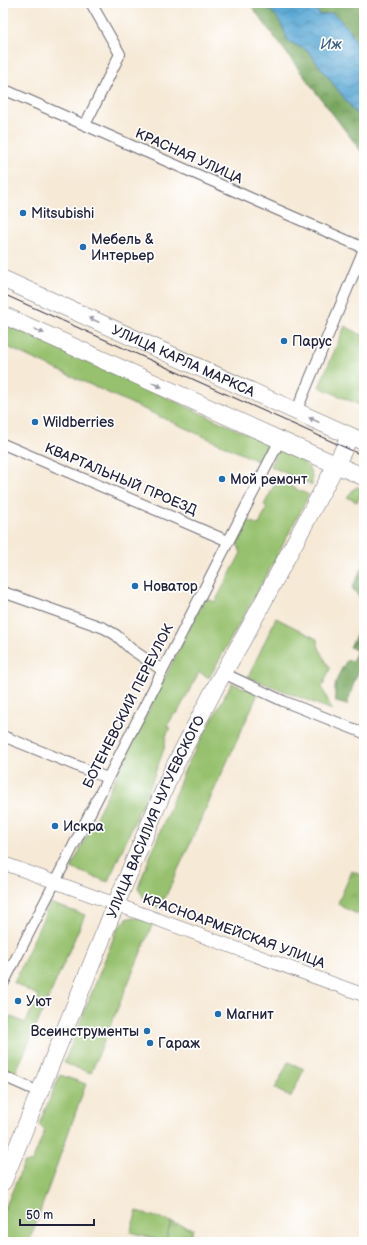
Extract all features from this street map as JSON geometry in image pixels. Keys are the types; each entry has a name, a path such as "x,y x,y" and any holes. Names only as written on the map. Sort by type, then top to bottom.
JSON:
{"main road":[{"name":"УЛИЦА КАРЛА МАРКСА","path":"3,279 357,439"},
{"path":"3,315 364,477"},
{"name":"УЛИЦА ВАСИЛИЯ ЧУГУЕВСКОГО","path":"3,1182 171,773 223,673 247,632 336,465 357,439"}],"street":[{"path":"85,125 120,54 91,3"},
{"name":"КРАСНАЯ УЛИЦА","path":"3,89 364,248"},
{"path":"296,412 364,248"},
{"name":"БОТЕНЕВСКИЙ ПЕРЕУЛОК","path":"3,984 280,440"},
{"name":"КВАРТАЛЬНЫЙ ПРОЕЗД","path":"3,444 228,541"},
{"path":"3,592 104,628 116,635 131,649 162,670"},
{"path":"223,673 283,701 364,733"},
{"path":"3,736 107,778"},
{"name":"КРАСНОАРМЕЙСКАЯ УЛИЦА","path":"3,863 364,995"},
{"path":"3,1076 39,1092"}],"green space":[{"path":"249,3 262,3 271,9 279,19 288,41 308,51 364,124 364,155 315,91"},
{"path":"311,3 364,3 364,58 349,29 333,13 320,15"},
{"path":"3,323 273,446 264,464 3,345"},
{"path":"345,326 364,336 364,407 319,387"},
{"path":"278,450 297,459 307,466 312,477 312,485 270,466"},
{"path":"277,480 309,495 270,569 209,678 199,672 177,714 175,713 167,726 170,728 166,736 164,749 151,784 108,882 71,868 205,598 215,602 241,553 235,537 244,519 259,525 267,507 264,505"},
{"path":"357,487 364,489 357,502 347,497"},
{"path":"364,565 364,603 352,588"},
{"path":"276,618 317,639 319,648 330,669 322,687 332,710 248,677"},
{"path":"364,620 364,662 355,679 347,705 336,702 335,685 347,660 352,661 357,651 350,647"},
{"path":"232,683 258,694 160,909 144,899 138,887 186,767"},
{"path":"352,871 364,876 364,917 342,907 338,903"},
{"path":"50,903 85,915 15,1074 3,1069 3,1013 25,1023 39,996 14,983"},
{"path":"128,918 140,918 153,923 91,1073 64,1063 117,929"},
{"path":"288,1062 304,1069 291,1097 275,1089"},
{"path":"60,1075 86,1084 29,1242 3,1242 3,1213 24,1163 32,1162 45,1130 39,1124"},
{"path":"137,1211 171,1222 165,1242 130,1232"},
{"path":"171,1222 193,1229 189,1242 165,1242"}],"water":[{"name":"Иж","path":"262,3 311,3 320,15 333,13 349,29 364,58 364,124 308,51 288,41 284,29 278,19 272,11"}],"tram line":[{"path":"3,294 364,456"}],"place":[{"name":"Mitsubishi","path":"23,213"},
{"name":"Мебель & Интерьер","path":"83,247"},
{"name":"Парус","path":"284,341"},
{"name":"Wildberries","path":"35,422"},
{"name":"Мой ремонт","path":"222,479"},
{"name":"Новатор","path":"135,586"},
{"name":"Искра","path":"55,826"},
{"name":"Уют","path":"18,1001"},
{"name":"Магнит","path":"218,1014"},
{"name":"Всеинструменты","path":"147,1031"},
{"name":"Гараж","path":"150,1043"}]}
